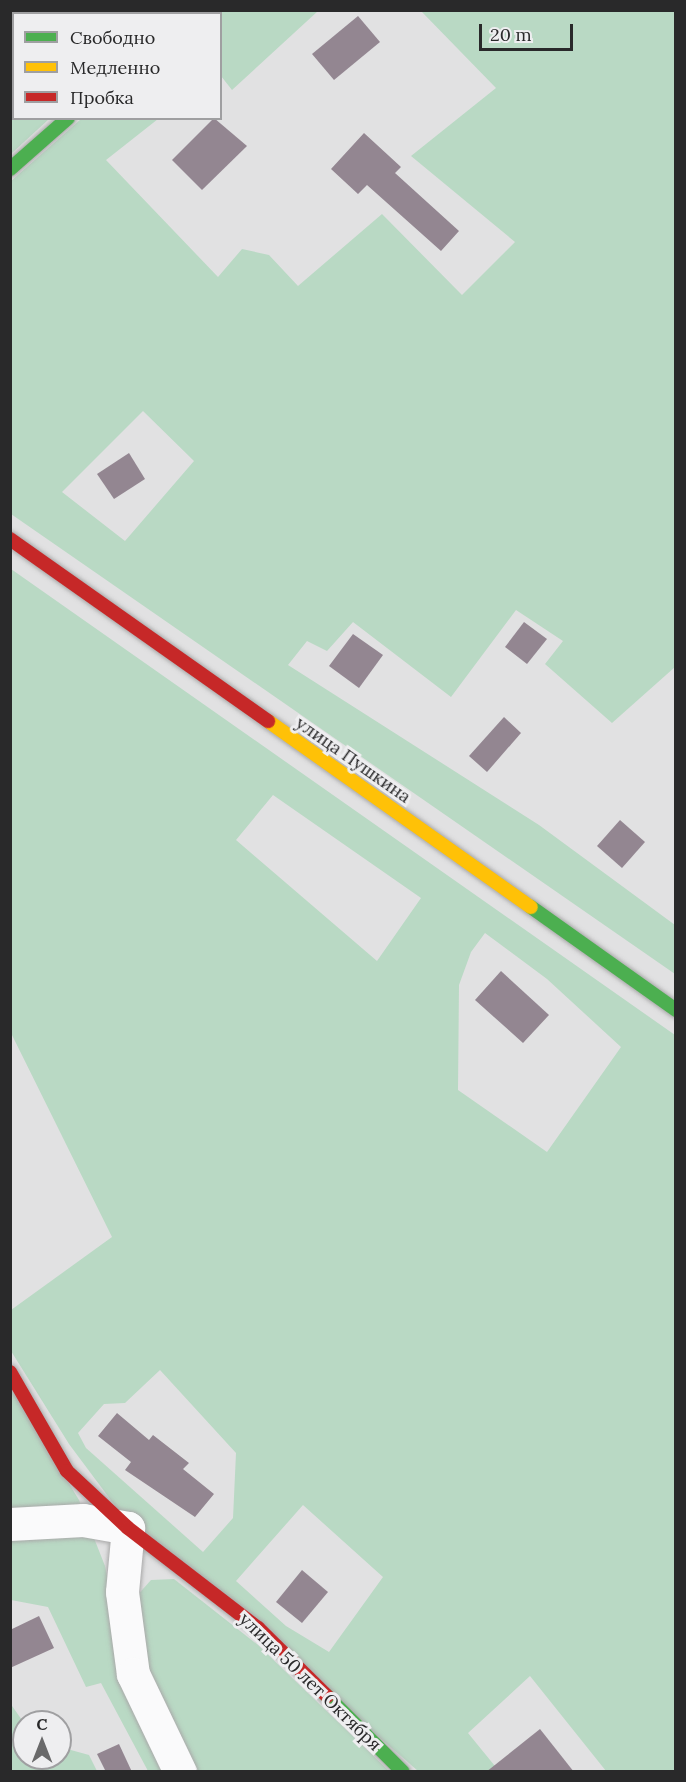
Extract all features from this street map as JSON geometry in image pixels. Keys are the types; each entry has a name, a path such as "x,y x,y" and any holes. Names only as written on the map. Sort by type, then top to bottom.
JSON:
{"street":[{"path":"10,170 66,120"},
{"name":"улица Пушкина","path":"10,539 675,1010"},
{"name":"улица 50 лет Октября","path":"10,1372 67,1471 128,1528 258,1628 404,1772"},
{"name":"улица 50 лет Октября","path":"10,1524 83,1520 128,1528"},
{"path":"128,1528 122,1592 133,1674 180,1772"}],"green space":[{"path":"201,10 318,11 232,90 222,77 222,12 200,12"},
{"path":"41,11 171,11 170,12"},
{"path":"421,11 675,11 675,667 612,723 545,664 563,641 516,610 451,697 353,622 327,651 307,641 288,665 539,825 675,925 675,974 11,514 10,182 80,120 157,120 106,160 218,277 242,249 269,255 298,286 382,214 462,295 515,242 411,156 496,88","holes":["143,411 194,461 125,541 62,492"]},
{"path":"12,120 48,120 11,154"},
{"path":"11,569 675,1035 675,1771 606,1771 530,1676 468,1733 499,1771 418,1771 116,1507 69,1444 11,1351 11,1310 112,1237 11,1033","holes":["273,795 421,898 377,961 236,840","485,933 547,979 621,1047 547,1152 458,1090 459,985 471,952","160,1370 236,1453 233,1518 203,1552 86,1448 78,1433 104,1404 125,1403","303,1505 383,1577 329,1652 286,1626 236,1581"]},
{"path":"10,1387 79,1500 105,1566 130,1685 169,1771 148,1771 101,1683 86,1687 48,1607 11,1600"},
{"path":"174,1579 258,1645 389,1771 189,1771 146,1675 135,1598 151,1580"},
{"path":"10,1703 15,1710 12,1710 12,1770 72,1770 72,1750 89,1755 97,1771 11,1771"}],"building":[{"path":"358,16 380,42 334,80 312,54"},
{"path":"212,120 216,120 247,146 202,190 172,160"},
{"path":"364,133 401,167 395,173 459,231 441,251 367,185 358,194 331,169"},
{"path":"129,453 145,479 114,499 97,474"},
{"path":"524,622 547,639 527,664 505,647"},
{"path":"353,634 383,655 359,688 329,666"},
{"path":"504,717 521,733 487,772 469,756"},
{"path":"620,820 645,842 622,868 597,846"},
{"path":"501,971 549,1015 523,1043 475,1000"},
{"path":"117,1413 149,1440 153,1435 189,1463 183,1469 214,1494 195,1517 125,1470 131,1462 98,1436"},
{"path":"302,1570 328,1592 302,1623 276,1602"},
{"path":"39,1616 54,1648 10,1668 10,1630"},
{"path":"540,1729 574,1772 486,1772"},
{"path":"119,1744 132,1772 106,1772 97,1754"}],"traffic: fast":[{"path":"10,169 66,120"},
{"path":"531,907 676,1010"},
{"path":"327,1696 403,1772"}],"traffic: slow":[{"path":"268,721 531,907"}],"traffic: jam":[{"path":"10,539 268,721"},
{"path":"10,1372 67,1471 128,1528 258,1628 327,1696"}]}
